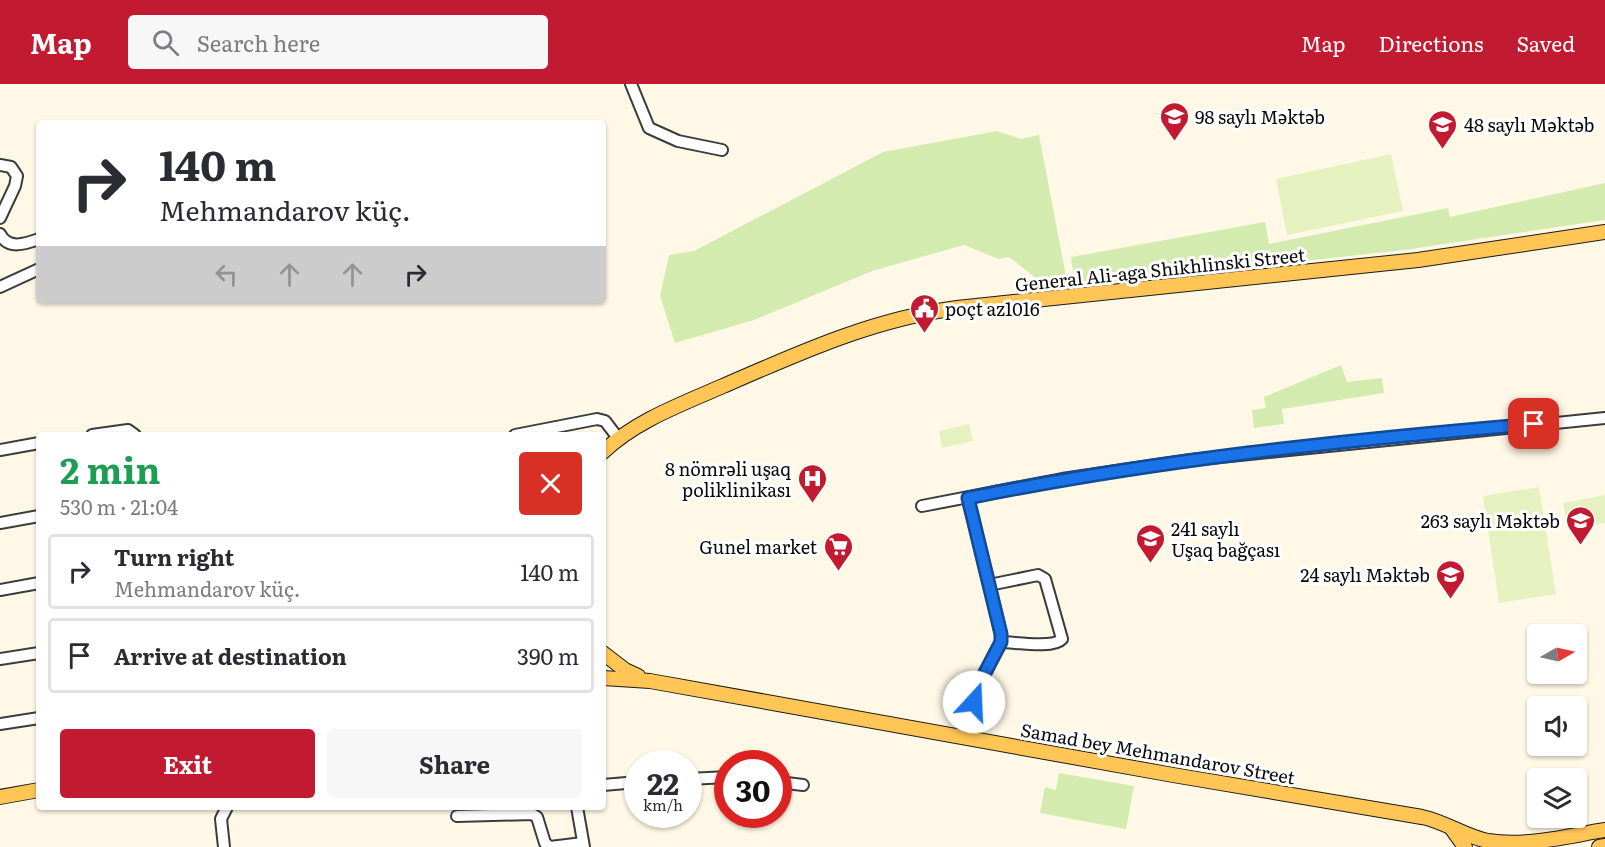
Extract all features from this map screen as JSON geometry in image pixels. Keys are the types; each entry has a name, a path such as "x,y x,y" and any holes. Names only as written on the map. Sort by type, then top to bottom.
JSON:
{"main road":[{"name":"General Ali-aga Shikhlinski Street","path":"606,449 618,438 709,392 847,334 912,316 1003,303 1418,260 1605,232"},
{"path":"606,654 610,673 606,676"},
{"path":"606,654 626,670 650,681"},
{"path":"606,678 650,681"},
{"name":"Samad bey Mehmandarov Street","path":"650,681 1422,817 1446,824 1492,844"},
{"path":"0,797 36,791"},
{"path":"1446,824 1458,835 1466,847"},
{"path":"1472,847 1476,843 1492,844 1548,839 1605,830"},
{"path":"1599,847 1605,846"}],"street":[{"path":"631,84 649,128 678,141 722,150"},
{"path":"0,165 11,167 17,176 15,186 0,218"},
{"path":"0,234 3,240 16,245 36,240"},
{"path":"0,287 36,270"},
{"path":"922,506 1062,479 1191,460 1605,418"},
{"path":"530,432 597,419 605,421 618,438"},
{"path":"114,432 128,430 131,432"},
{"path":"0,450 36,444"},
{"path":"968,498 1001,634 1001,642 978,686 970,718 968,738"},
{"path":"0,523 36,517"},
{"path":"989,585 1038,575 1045,579 1062,639 1049,644 1001,642"},
{"path":"0,590 36,584"},
{"path":"0,659 36,653"},
{"path":"0,724 36,718"},
{"path":"606,785 624,783"},
{"path":"792,784 803,785"},
{"path":"225,847 221,819 226,810"},
{"path":"457,816 532,814 537,817 545,843 550,847 584,845 578,810"}],"green space":[{"path":"997,131 1021,139 1039,135 1066,276 1042,283 1009,257 999,259 964,245 872,271 754,320 675,343 660,296 669,255 694,251 883,152"},
{"path":"1391,154 1403,211 1287,235 1276,179"},
{"path":"1605,183 1605,220 1404,250 1075,286 1071,257 1265,222 1269,244 1448,208 1450,217"},
{"path":"1341,365 1347,382 1382,378 1384,393 1282,409 1284,424 1254,428 1252,410 1266,408 1264,397"},
{"path":"969,424 973,441 942,448 939,431"},
{"path":"1539,487 1556,594 1499,603 1483,496"},
{"path":"1605,495 1605,523 1568,529 1563,503"},
{"path":"1059,773 1134,786 1126,829 1040,813 1045,787 1056,790"}],"place":[{"name":"98 saylı Məktəb","path":"1174,142"},
{"name":"48 saylı Məktəb","path":"1443,150"},
{"name":"poçt az1016","path":"924,334"},
{"name":"8 nömrəli uşaq poliklinikası","path":"812,504"},
{"name":"263 saylı Məktəb","path":"1581,546"},
{"name":"241 saylı Uşaq bağçası","path":"1150,564"},
{"name":"Gunel market","path":"838,572"},
{"name":"24 saylı Məktəb","path":"1451,600"}],"route":[{"path":"974,702 978,686 1001,642 1001,634 968,498 1062,479 1191,460 1534,424"}]}
